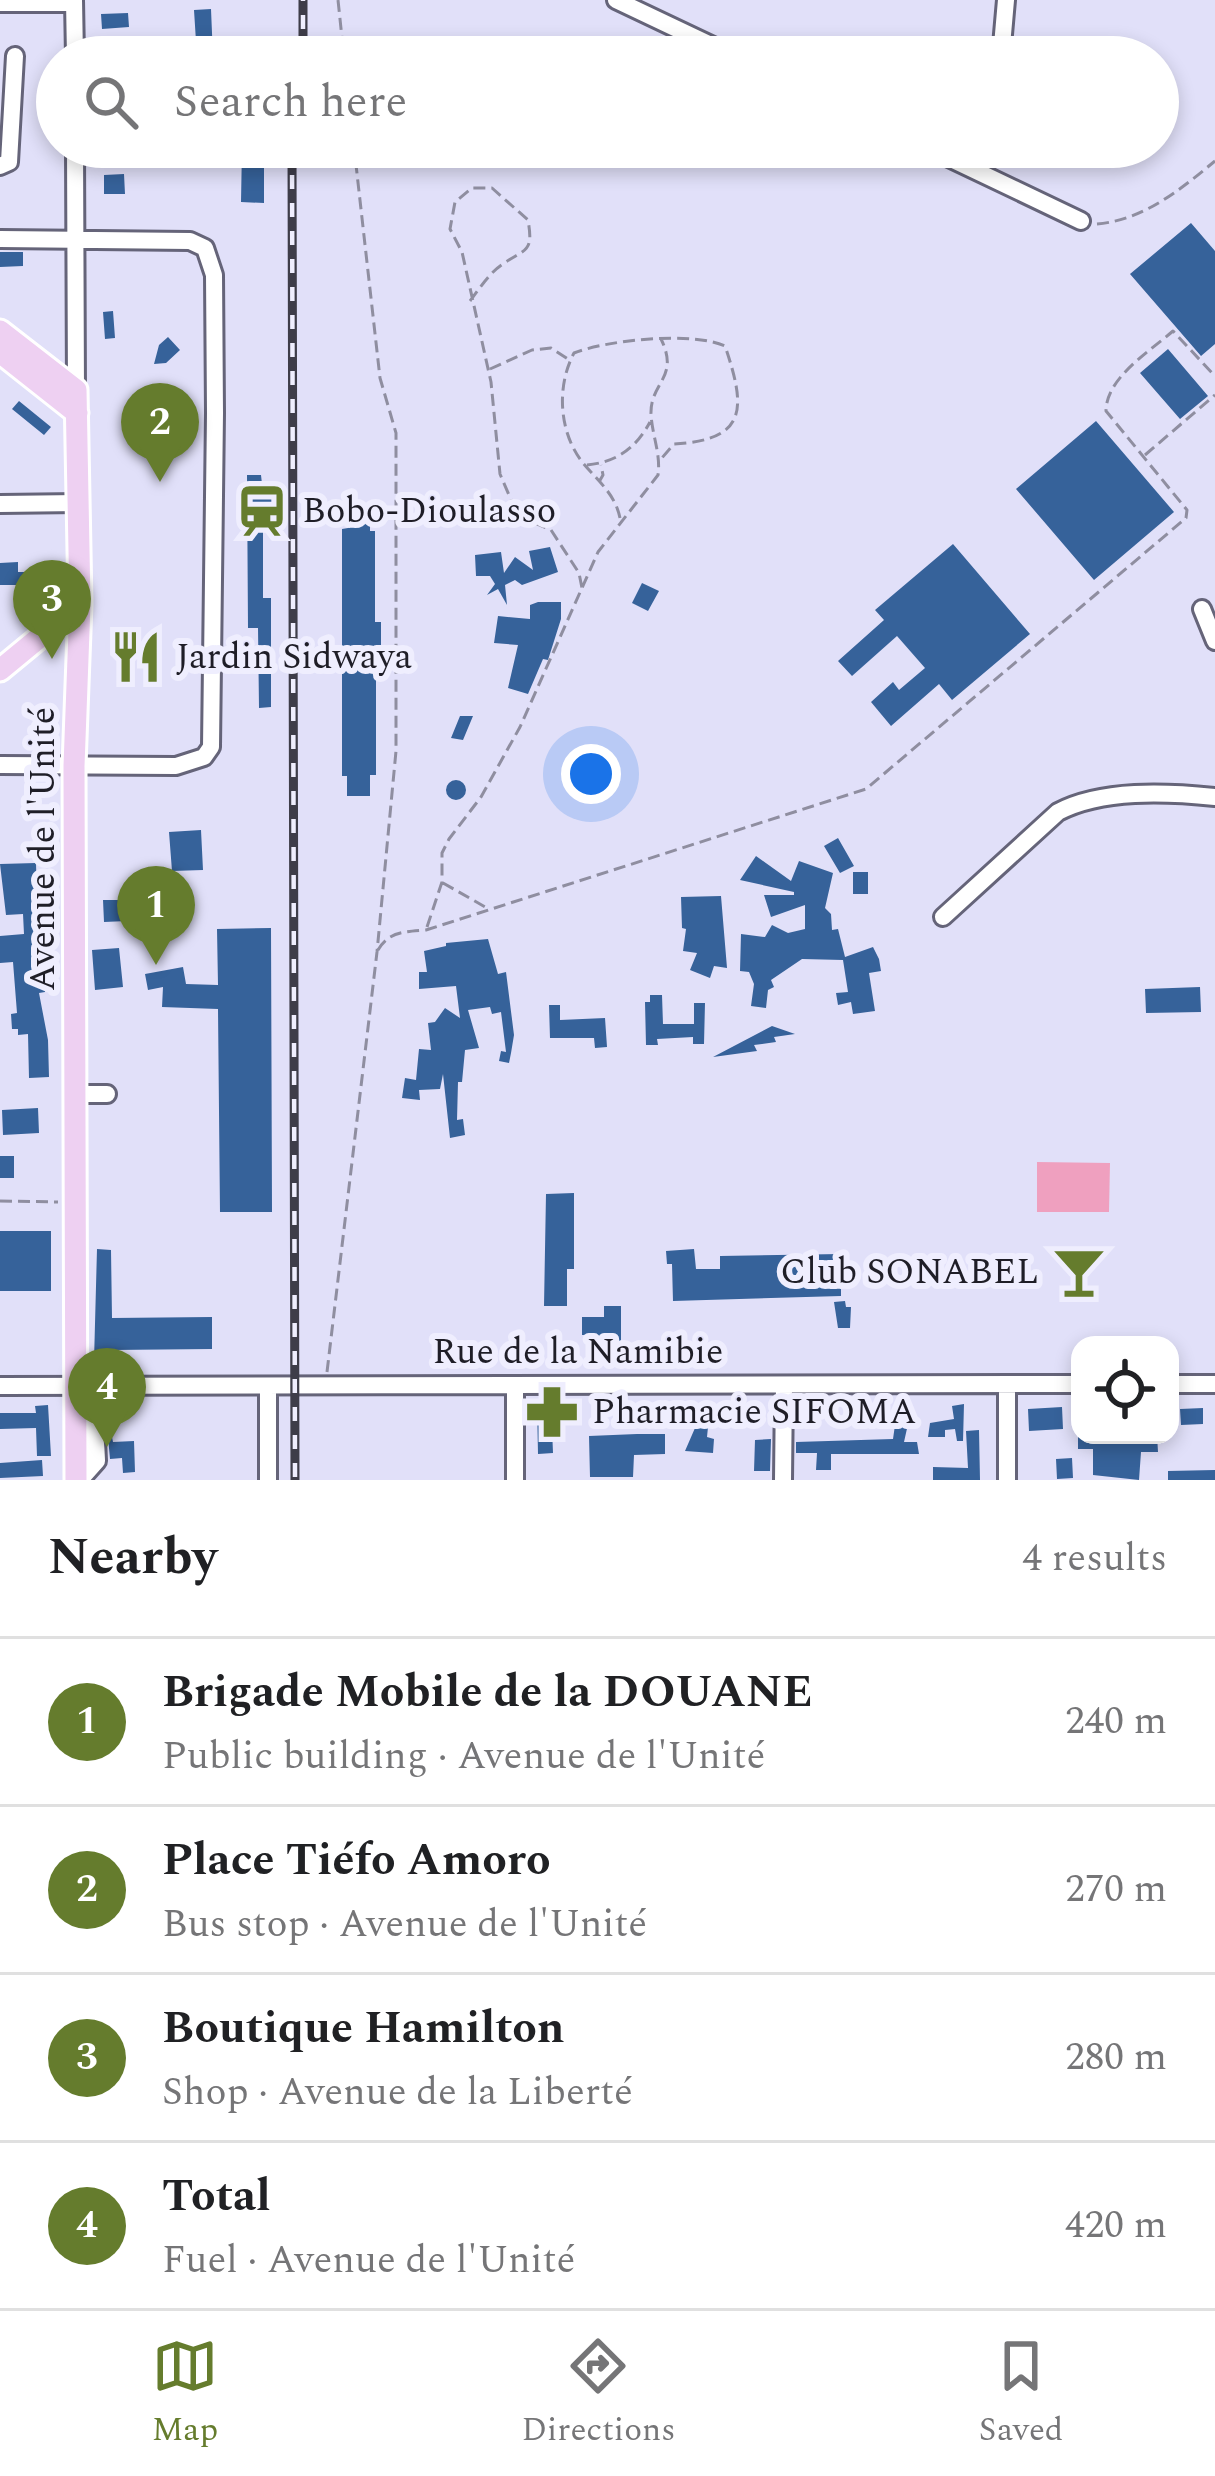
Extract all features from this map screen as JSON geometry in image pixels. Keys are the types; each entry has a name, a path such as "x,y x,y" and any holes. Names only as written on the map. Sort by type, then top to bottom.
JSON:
{"main road":[{"path":"0,331 77,401"},
{"path":"0,352 77,401"},
{"name":"Avenue de l'Unité","path":"77,401 78,1480"},
{"path":"0,652 80,597"},
{"path":"0,670 80,597"}],"street":[{"path":"616,0 692,36"},
{"path":"1002,36 1006,0"},
{"path":"0,3 74,2 74,36"},
{"path":"0,166 9,162 15,56"},
{"name":"Avenue de l'Unité","path":"75,168 77,401"},
{"path":"982,168 1081,221"},
{"path":"0,239 190,241 205,248 214,275 215,413 211,747 191,764 0,765"},
{"path":"0,504 79,503"},
{"path":"1202,609 1215,641"},
{"path":"943,917 1058,812 1080,801 1187,794 1215,797"},
{"path":"75,1094 106,1094"},
{"path":"1007,1384 1007,1480"},
{"name":"Rue de la Namibie","path":"0,1387 75,1394 268,1386 1071,1384"},
{"path":"1179,1384 1215,1384"},
{"path":"783,1480 784,1385"},
{"path":"268,1386 268,1480"},
{"path":"515,1386 515,1480"}],"path":[{"path":"338,0 342,36"},
{"path":"1081,221 1094,225 1128,218 1178,191 1215,161"},
{"path":"326,1386 396,751 396,434 380,378 356,168"},
{"path":"470,301 491,274 523,254 530,244 528,220 492,188 472,188 455,202 450,229 462,252 470,301 489,369 505,490 518,516 550,530 579,573 582,589"},
{"path":"377,952 385,938 491,910 866,789 1186,518 1187,510 1106,411 1106,397 1121,377 1173,331 1214,374"},
{"path":"426,930 442,882 442,853 481,797 520,727 598,552 655,482 660,460 653,398 668,375 661,339"},
{"path":"621,520 616,499 572,446 562,385 574,353 661,339 715,341 725,346 738,399 734,424 725,434 700,443 674,444 660,460"},
{"path":"489,369 551,347 569,361"},
{"path":"1143,457 1215,395"},
{"path":"585,465 600,464 632,448 652,418"},
{"path":"599,482 603,475 600,464"},
{"path":"442,882 491,910"},
{"path":"0,1201 76,1202"}],"shaded area":[{"path":"1037,1162 1110,1163 1109,1212 1037,1212"}],"building":[{"path":"211,9 212,36 196,36 194,10"},
{"path":"128,13 129,27 102,29 101,14"},
{"path":"242,168 264,168 264,203 241,202"},
{"path":"124,174 125,194 104,194 104,175"},
{"path":"1191,223 1215,251 1215,344 1201,356 1130,274"},
{"path":"0,252 23,252 23,266 0,267"},
{"path":"113,311 115,338 105,339 103,312"},
{"path":"168,337 180,350 166,363 154,364 159,345"},
{"path":"1168,349 1208,396 1180,419 1140,373"},
{"path":"19,401 51,427 44,435 12,409"},
{"path":"1096,421 1174,512 1094,580 1016,489"},
{"path":"247,475 261,475 262,484 272,483 272,528 263,528 263,598 271,598 271,707 259,708 258,628 248,628"},
{"path":"370,517 370,531 375,531 375,622 381,622 376,775 370,775 370,796 347,796 347,776 342,776 342,529 348,528 348,518"},
{"path":"953,544 1030,634 952,700 939,684 891,726 871,702 893,682 899,690 925,668 897,636 852,676 838,661 884,620 875,610"},
{"path":"550,547 558,572 522,585 515,580 505,585 507,605 498,589 487,595 495,584 490,576 476,576 475,555 501,552 504,573 515,557 533,570 529,551"},
{"path":"18,562 18,572 26,572 26,585 0,585 0,563"},
{"path":"642,583 659,591 648,611 632,603"},
{"path":"561,602 561,619 548,660 543,659 528,694 508,688 518,645 494,643 498,616 530,619 530,605"},
{"path":"460,716 473,716 463,740 451,738"},
{"path":"456,780 466,790 456,800 446,790"},
{"path":"201,830 203,870 172,871 169,832"},
{"path":"838,838 854,866 840,873 824,846"},
{"path":"756,856 791,881 799,861 833,873 825,908 831,914 832,930 838,929 845,957 873,947 879,959 881,971 869,973 875,1011 853,1014 851,1002 838,1005 836,993 848,992 843,960 802,959 771,980 774,987 768,990 766,1008 751,1006 754,984 749,972 740,971 741,934 765,937 772,925 788,933 805,929 805,905 771,917 764,895 794,892 740,880"},
{"path":"36,863 37,899 47,898 45,992 39,993 49,1077 29,1078 28,1034 18,1035 18,1029 12,1029 11,1014 17,1013 13,962 0,963 0,936 24,934 23,914 6,915 0,864"},
{"path":"853,872 868,872 868,894 853,894"},
{"path":"721,896 727,968 714,966 710,978 690,970 697,953 683,951 686,929 682,928 681,897"},
{"path":"103,900 127,900 127,921 104,922"},
{"path":"271,928 272,1212 220,1212 218,1009 162,1007 163,987 148,990 145,974 183,967 186,984 218,985 217,929"},
{"path":"488,939 498,974 506,972 514,1035 511,1053 509,1063 499,1061 501,1051 506,1052 501,1012 492,1014 490,1007 468,1010 479,1048 465,1050 462,1082 458,1082 457,1120 463,1119 465,1135 450,1138 443,1074 440,1089 419,1090 420,1100 402,1098 405,1078 416,1080 419,1049 431,1050 428,1023 435,1022 445,1008 460,1018 456,986 419,989 419,972 427,972 424,951 446,943"},
{"path":"119,948 123,987 95,990 92,950"},
{"path":"1200,987 1201,1012 1146,1013 1145,989"},
{"path":"650,995 662,995 663,1024 694,1024 694,1003 705,1003 704,1044 693,1044 693,1037 657,1039 658,1045 646,1045 645,1002 650,1002"},
{"path":"549,1005 560,1005 560,1020 605,1018 607,1047 595,1048 594,1038 550,1038"},
{"path":"772,1026 795,1034 754,1045 757,1051 713,1057"},
{"path":"38,1108 39,1133 3,1135 2,1110"},
{"path":"0,1156 14,1156 14,1178 0,1178"},
{"path":"574,1193 574,1269 567,1269 567,1306 544,1306 546,1194"},
{"path":"0,1231 51,1231 51,1291 0,1291"},
{"path":"97,1249 111,1250 112,1318 212,1317 212,1349 112,1350 112,1362 94,1361"},
{"path":"694,1249 696,1269 720,1269 720,1256 841,1254 841,1296 673,1301 672,1264 667,1264 666,1251"},
{"path":"845,1301 851,1307 850,1328 838,1328 834,1302"},
{"path":"604,1306 621,1306 621,1347 597,1348 597,1335 582,1335 582,1317 604,1317"},
{"path":"561,1402 563,1427 552,1428 553,1453 538,1454 537,1404"},
{"path":"964,1404 963,1441 957,1441 955,1429 945,1430 945,1437 928,1437 930,1423 954,1419 952,1406"},
{"path":"48,1405 51,1456 37,1456 36,1428 0,1429 0,1413 36,1413 35,1406"},
{"path":"1062,1407 1063,1429 1029,1431 1028,1409"},
{"path":"1203,1408 1203,1424 1181,1425 1180,1409"},
{"path":"908,1424 904,1442 917,1442 919,1454 831,1454 831,1470 816,1470 817,1453 796,1453 796,1442 893,1439 895,1425"},
{"path":"708,1427 707,1437 714,1439 713,1453 685,1451 695,1428"},
{"path":"979,1430 980,1480 933,1480 933,1467 968,1468 966,1431"},
{"path":"665,1434 665,1454 634,1455 633,1477 590,1477 589,1436"},
{"path":"108,1437 113,1442 134,1441 135,1472 123,1473 122,1458 110,1459"},
{"path":"771,1439 770,1471 754,1471 755,1440"},
{"path":"1078,1444 1158,1444 1158,1452 1141,1452 1139,1480 1093,1475 1093,1449 1078,1449"},
{"path":"1072,1458 1073,1478 1057,1479 1056,1459"},
{"path":"42,1460 43,1476 0,1478 0,1463"},
{"path":"1215,1470 1215,1480 1168,1480 1168,1471"}],"railway":[{"path":"303,0 303,36"},
{"path":"292,168 295,1480"}],"place":[{"name":"Place Tiéfo Amoro","path":"160,482"},
{"name":"Bobo-Dioulasso","path":"262,511"},
{"name":"Jardin Sidwaya","path":"136,657"},
{"name":"Boutique Hamilton","path":"52,659"},
{"name":"Brigade Mobile de la DOUANE","path":"156,965"},
{"name":"Club SONABEL","path":"1079,1272"},
{"name":"Pharmacie SIFOMA","path":"552,1412"},
{"name":"Total","path":"107,1447"}]}
